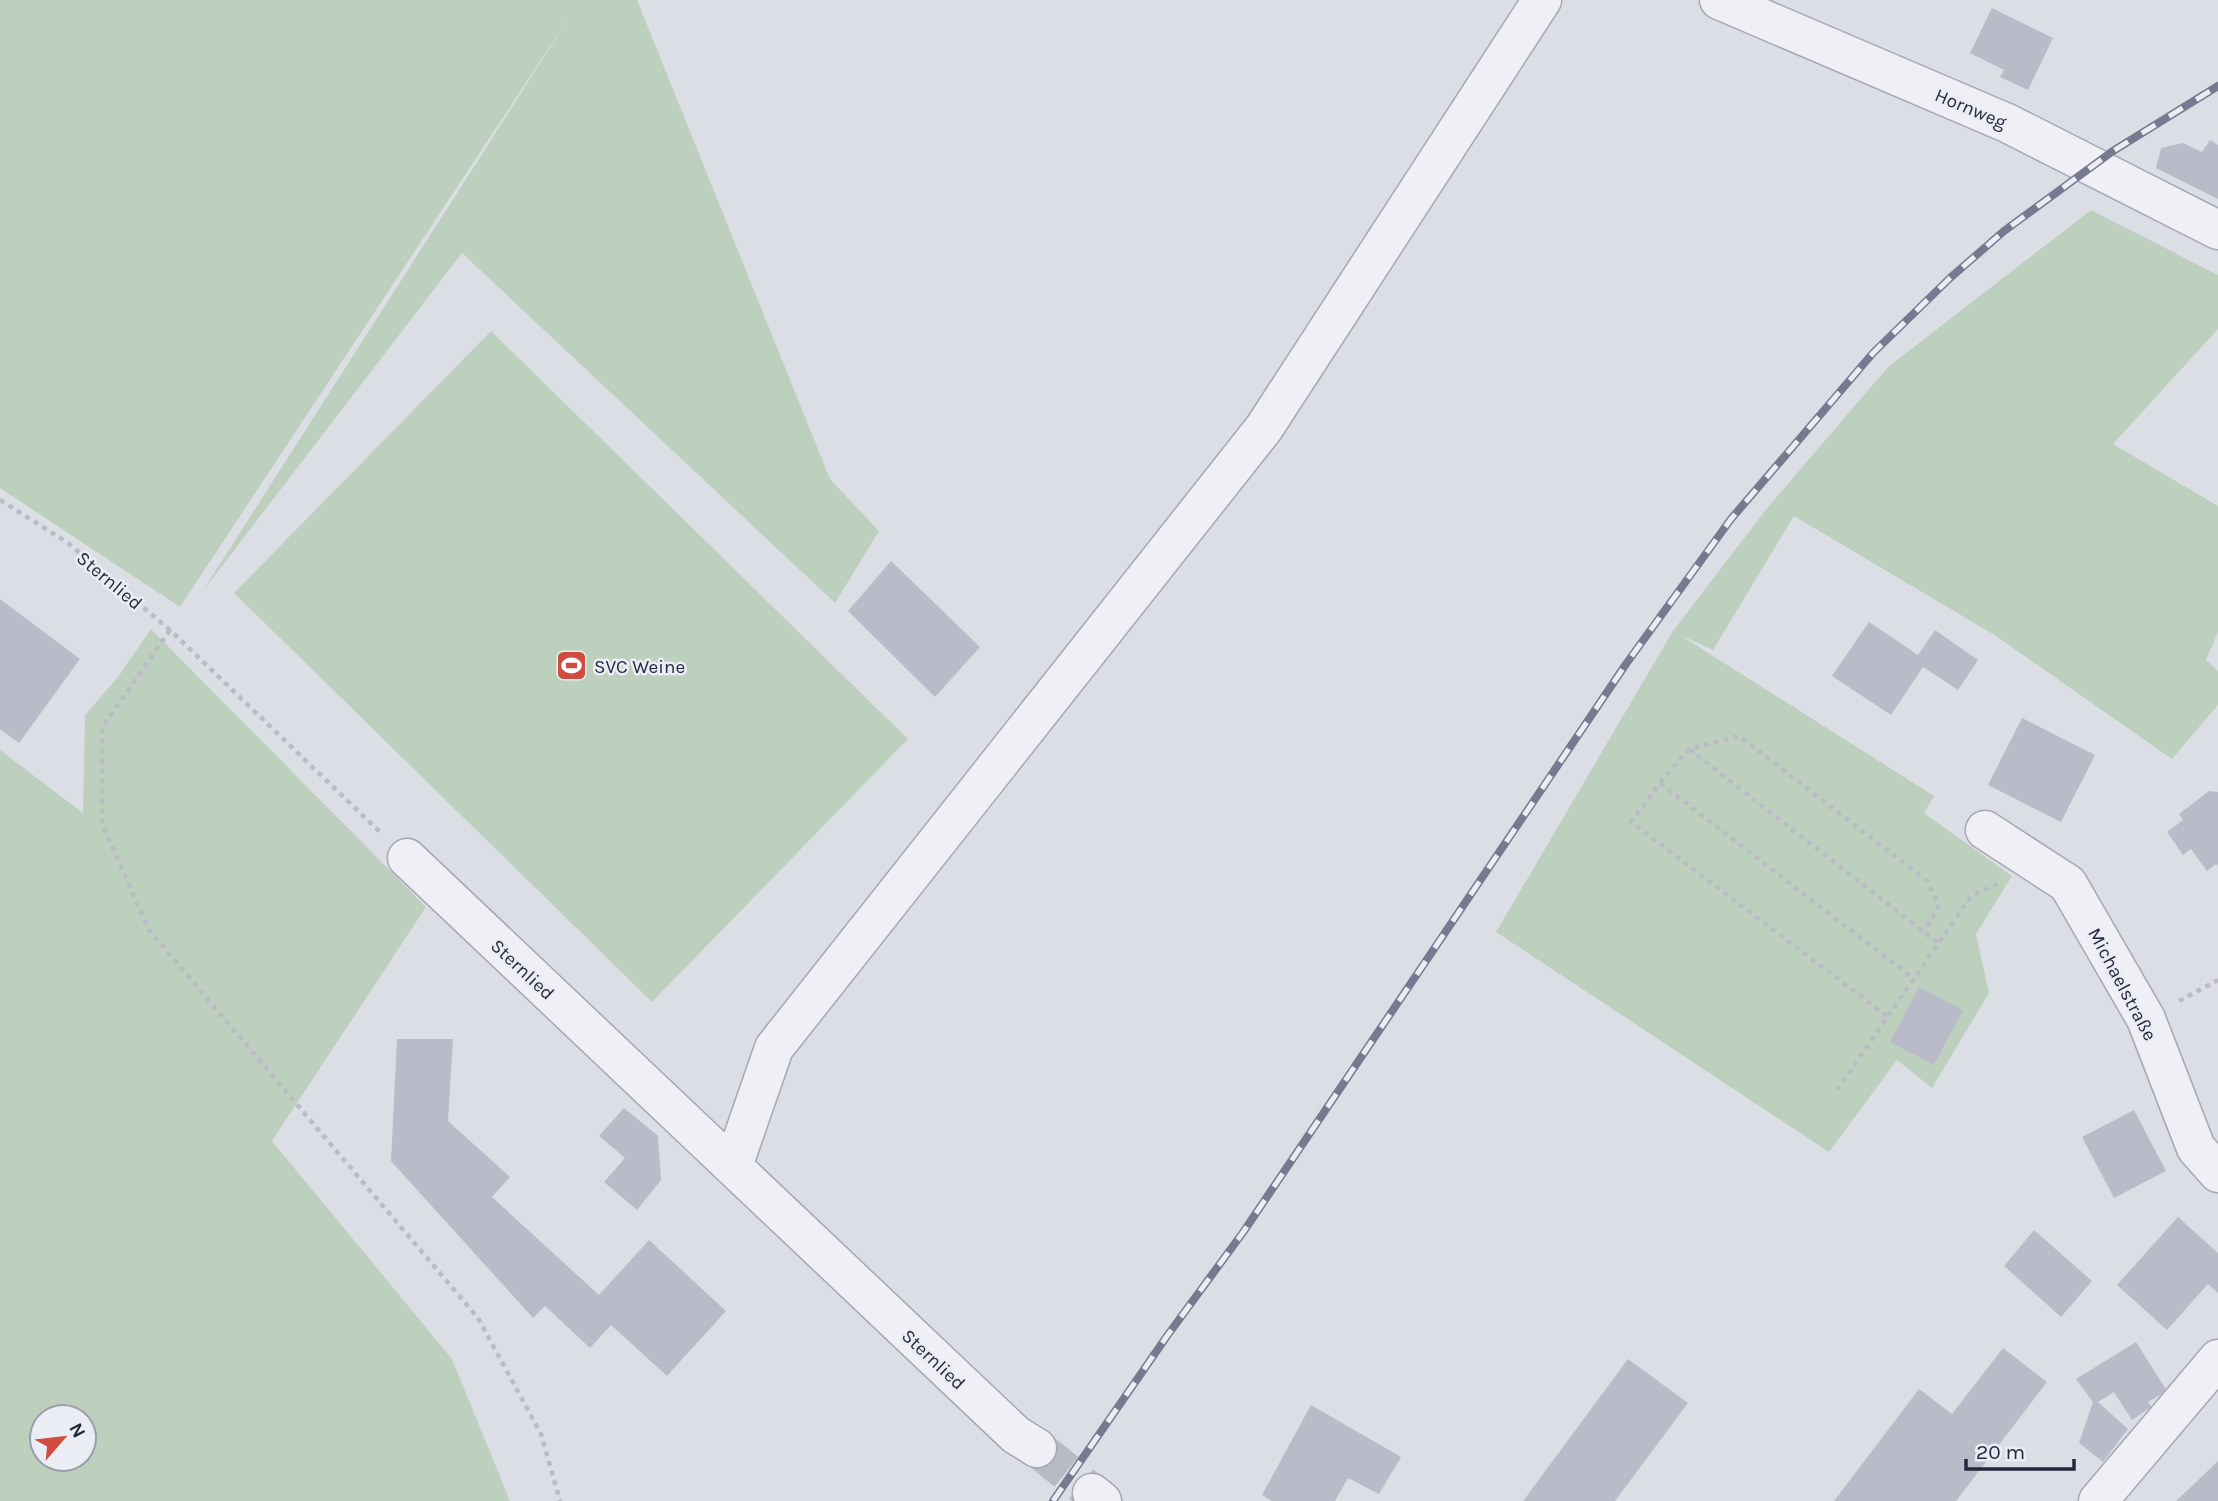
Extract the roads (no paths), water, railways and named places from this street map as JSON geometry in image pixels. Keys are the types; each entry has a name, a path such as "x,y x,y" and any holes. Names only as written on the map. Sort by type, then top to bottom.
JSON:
{"street":[{"path":"733,1166 774,1048 1264,428 1542,0"},
{"name":"Hornweg","path":"1719,0 2007,123 2218,230"},
{"name":"Michaelstraße","path":"1985,830 2068,884 2146,1019 2196,1148 2218,1173"},
{"name":"Sternlied","path":"407,858 1006,1426 1037,1448"},
{"path":"2098,1501 2218,1359"}],"tunnel":[{"path":"1037,1448 1092,1493"}],"railway":[{"path":"1053,1501 1167,1336 1244,1231 1626,664 1731,519 1873,353 1950,278 2004,231 2113,151 2218,86"}],"place":[{"name":"SVC Weine","path":"571,666"}]}
